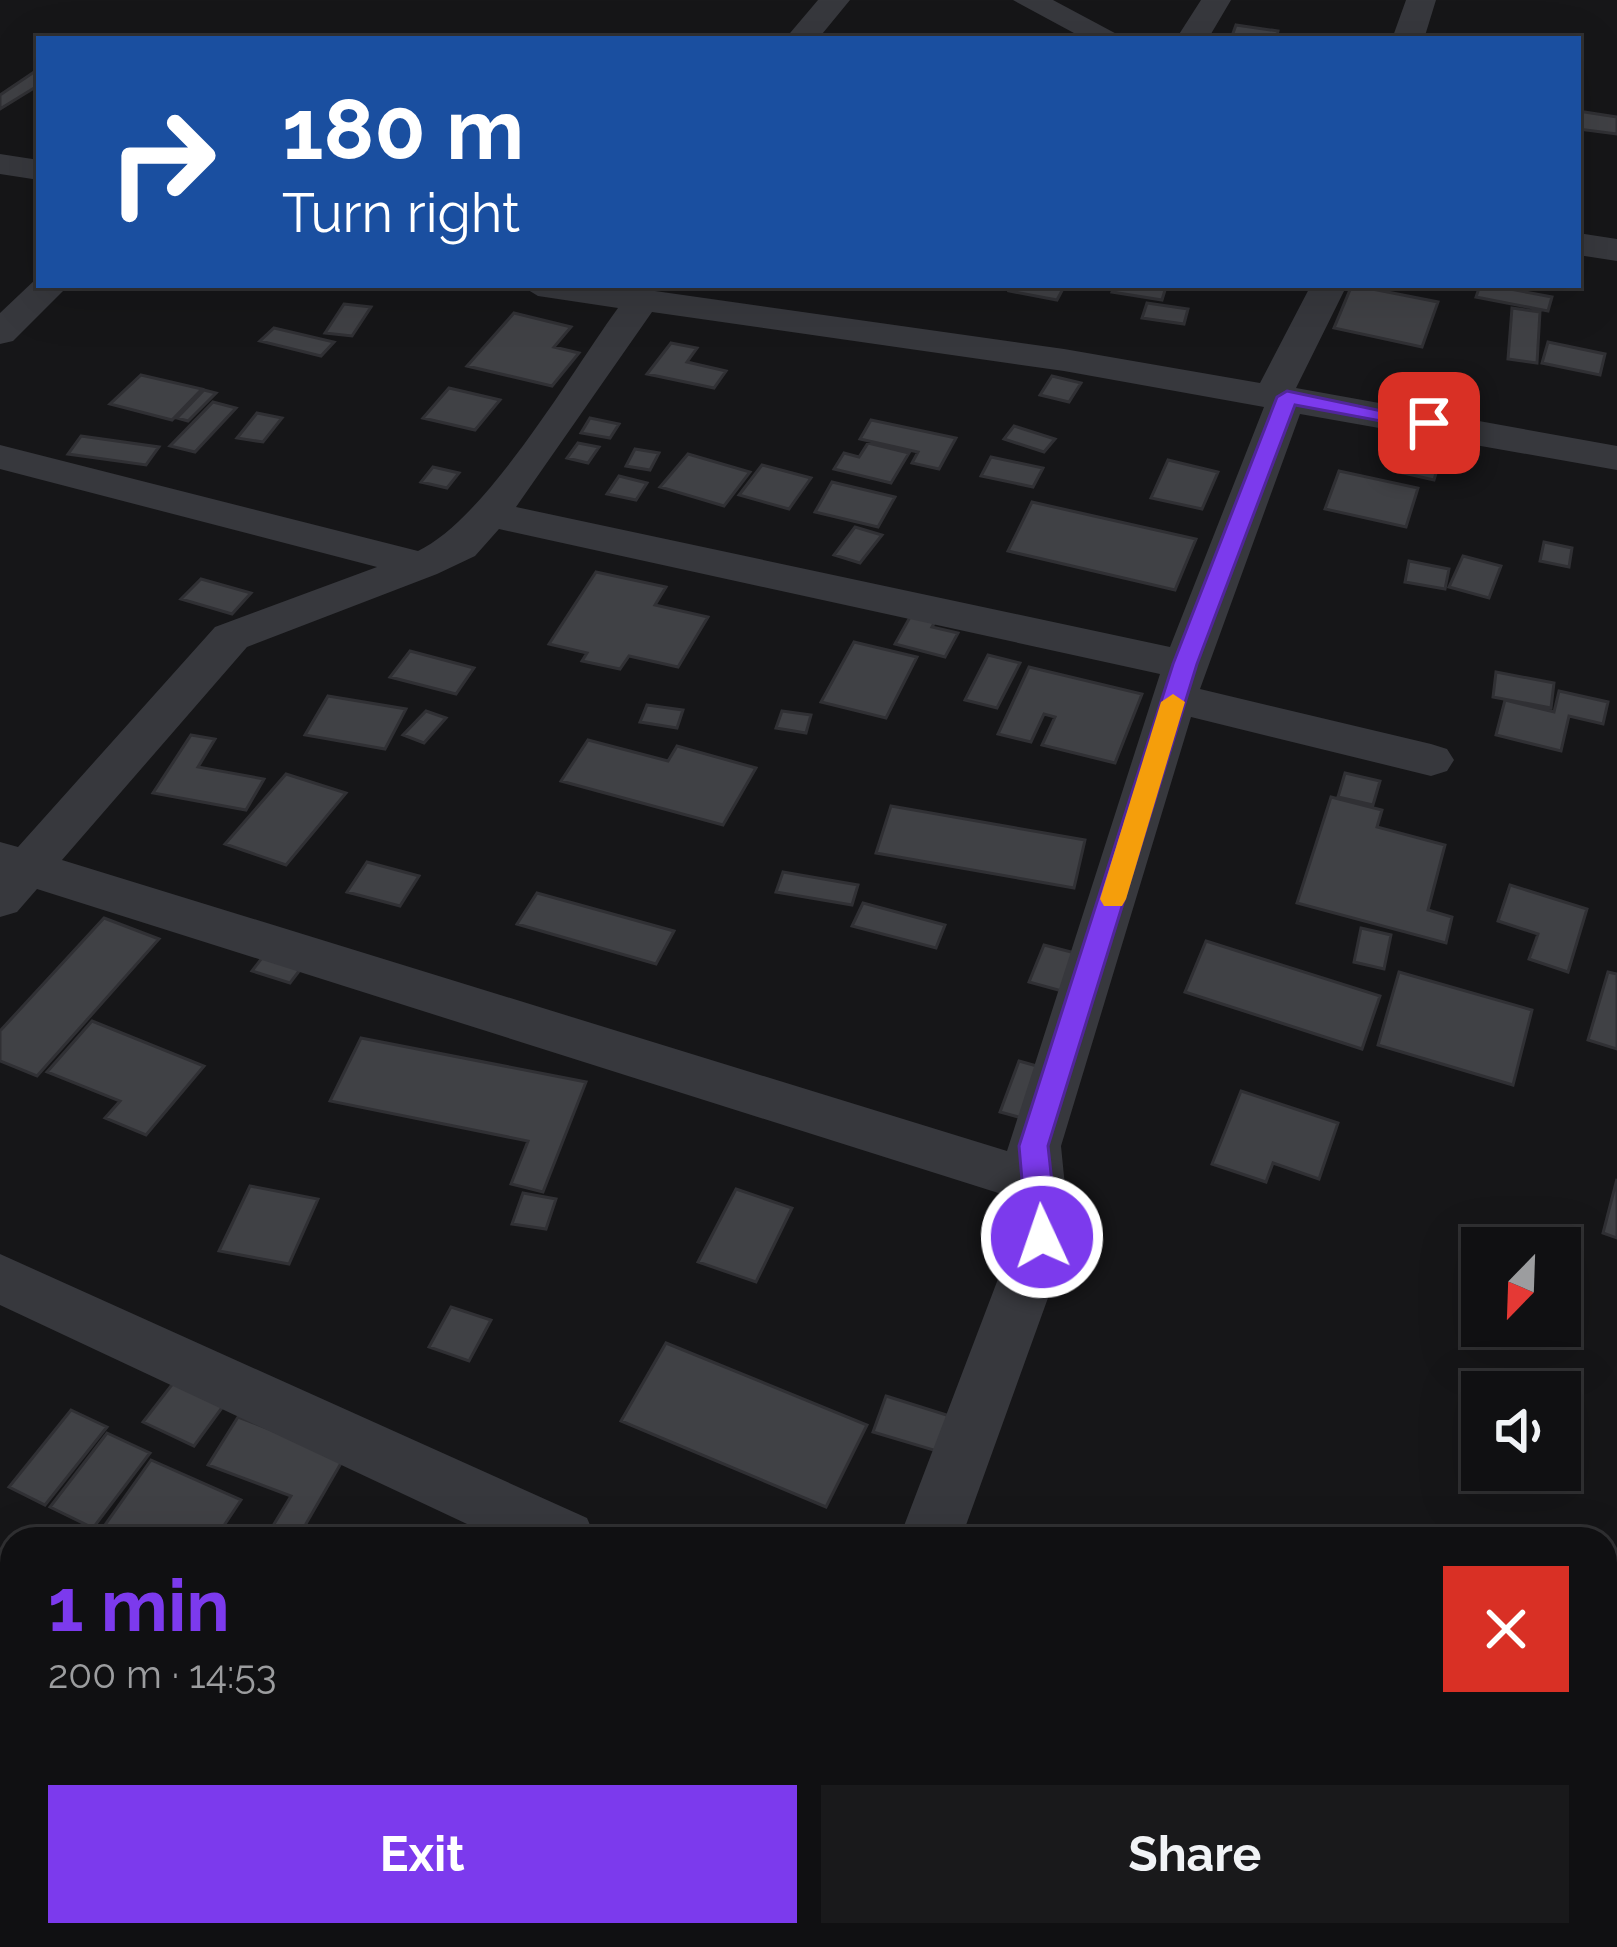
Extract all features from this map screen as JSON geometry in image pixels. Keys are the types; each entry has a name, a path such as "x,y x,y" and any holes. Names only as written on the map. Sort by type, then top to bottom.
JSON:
{"street":[{"path":"804,36 835,0"},
{"path":"1028,0 1104,36"},
{"path":"1194,36 1216,0"},
{"path":"1409,36 1421,0"},
{"path":"0,164 36,170"},
{"path":"1581,244 1617,250"},
{"path":"0,333 47,288"},
{"path":"576,288 638,293 1280,396 1617,458"},
{"path":"934,1527 1042,1237 1034,1146 1180,681 1280,396 1328,288"},
{"path":"638,293 490,514 460,547 422,566 231,637 10,875 1040,1184"},
{"path":"0,457 422,566"},
{"path":"490,514 1180,681 1431,760"},
{"path":"0,1278 539,1527"}],"building":[{"path":"1236,25 1278,31 1277,36 1232,36"},
{"path":"36,72 36,87 0,109 0,95"},
{"path":"1581,111 1617,117 1617,134 1581,129"},
{"path":"1010,288 1063,288 1057,300"},
{"path":"1114,288 1166,288 1162,300 1112,292"},
{"path":"1351,288 1438,302 1422,347 1334,328"},
{"path":"1479,288 1505,288 1552,297 1548,311 1476,297"},
{"path":"1147,303 1188,309 1184,324 1142,318"},
{"path":"344,304 371,307 352,336 325,333"},
{"path":"1512,308 1540,312 1537,363 1508,359"},
{"path":"514,313 571,327 554,347 579,353 552,386 467,366"},
{"path":"274,328 334,342 321,356 260,341"},
{"path":"1548,342 1605,354 1600,375 1542,363"},
{"path":"671,343 697,348 687,362 726,371 714,388 647,374"},
{"path":"141,375 202,389 172,420 110,404"},
{"path":"1052,376 1081,383 1069,402 1040,395"},
{"path":"449,388 500,400 475,430 423,418"},
{"path":"204,390 216,393 188,421 177,418"},
{"path":"213,402 236,408 195,452 170,446"},
{"path":"257,413 282,418 263,442 237,438"},
{"path":"590,418 619,424 610,438 581,433"},
{"path":"871,420 956,438 939,469 912,463 918,452 860,439"},
{"path":"1014,426 1055,439 1044,452 1004,439"},
{"path":"81,436 159,447 146,465 68,454"},
{"path":"1404,442 1443,450 1434,480 1394,471"},
{"path":"578,443 599,447 588,463 567,458"},
{"path":"868,443 909,453 891,483 834,469 844,453 859,457"},
{"path":"635,449 659,453 650,470 626,466"},
{"path":"688,454 750,472 724,506 660,487"},
{"path":"991,457 1043,468 1033,487 981,476"},
{"path":"1168,460 1218,472 1202,509 1151,498"},
{"path":"762,465 811,478 789,509 739,495"},
{"path":"433,467 459,473 447,488 421,482"},
{"path":"1339,471 1418,488 1406,527 1325,509"},
{"path":"619,476 647,483 636,500 607,494"},
{"path":"832,482 895,497 878,527 815,512"},
{"path":"1032,502 1196,539 1175,590 1008,551"},
{"path":"855,527 882,535 860,563 834,555"},
{"path":"1544,542 1572,548 1569,567 1540,561"},
{"path":"1463,556 1501,566 1489,598 1449,587"},
{"path":"1409,561 1449,569 1445,589 1405,582"},
{"path":"596,572 666,587 655,605 708,617 678,667 629,656 620,669 582,661 587,653 549,644"},
{"path":"201,579 251,593 232,614 181,599"},
{"path":"919,601 943,607 932,627 958,633 945,657 895,644"},
{"path":"854,642 917,657 886,718 821,702"},
{"path":"410,651 474,668 456,694 390,677"},
{"path":"988,655 1020,663 997,708 965,700"},
{"path":"1029,667 1142,694 1115,763 1042,745 1055,717 1044,714 1031,742 998,734"},
{"path":"1496,672 1554,683 1551,708 1493,697"},
{"path":"1559,691 1608,702 1603,724 1569,716 1561,751 1496,735 1505,700 1554,712"},
{"path":"328,696 406,709 385,749 305,735"},
{"path":"647,705 683,710 677,728 640,722"},
{"path":"426,711 446,718 424,743 403,735"},
{"path":"782,711 811,715 806,733 776,728"},
{"path":"191,735 215,739 198,767 264,779 246,810 153,793"},
{"path":"588,740 668,761 677,746 756,768 723,825 561,781"},
{"path":"1345,773 1380,781 1373,805 1338,797"},
{"path":"286,774 346,793 286,865 225,844"},
{"path":"1331,797 1382,810 1377,827 1445,845 1428,910 1452,917 1446,943 1297,903"},
{"path":"891,806 1085,840 1074,888 876,853"},
{"path":"367,862 419,876 400,906 347,892"},
{"path":"783,872 858,885 852,905 776,892"},
{"path":"1510,885 1587,909 1568,972 1529,959 1538,934 1498,921"},
{"path":"537,893 674,931 656,964 517,924"},
{"path":"863,903 945,925 936,948 852,926"},
{"path":"104,918 159,939 37,1076 0,1061 0,1031"},
{"path":"1361,928 1391,935 1384,969 1354,962"},
{"path":"1206,941 1380,996 1362,1049 1185,992"},
{"path":"1044,945 1083,955 1069,993 1029,982"},
{"path":"268,950 306,962 290,983 252,971"},
{"path":"1399,972 1532,1010 1513,1085 1378,1045"},
{"path":"1608,972 1617,974 1617,1049 1588,1040"},
{"path":"92,1021 204,1066 146,1135 105,1118 120,1101 47,1072"},
{"path":"361,1038 586,1082 543,1192 511,1184 528,1141 330,1101"},
{"path":"1019,1061 1062,1073 1044,1124 1000,1112"},
{"path":"1241,1091 1338,1123 1319,1179 1273,1163 1266,1182 1212,1164"},
{"path":"1617,1179 1617,1238 1603,1233"},
{"path":"250,1186 318,1199 289,1264 219,1251"},
{"path":"736,1189 792,1208 756,1282 698,1262"},
{"path":"523,1193 556,1199 546,1229 512,1224"},
{"path":"451,1307 491,1320 469,1361 429,1347"},
{"path":"666,1343 867,1425 826,1507 621,1421"},
{"path":"174,1382 224,1405 194,1446 143,1422"},
{"path":"886,1396 953,1417 940,1452 873,1432"},
{"path":"71,1410 107,1427 45,1505 9,1487"},
{"path":"238,1417 344,1458 304,1527 272,1527 291,1496 208,1465"},
{"path":"107,1433 150,1453 94,1527 50,1507"},
{"path":"151,1460 241,1500 223,1527 104,1527"}],"slow traffic":[{"path":"1113,899 1173,702"}],"route":[{"path":"1042,1237 1045,1221 1034,1146 1185,664 1287,397 1429,423"}]}
